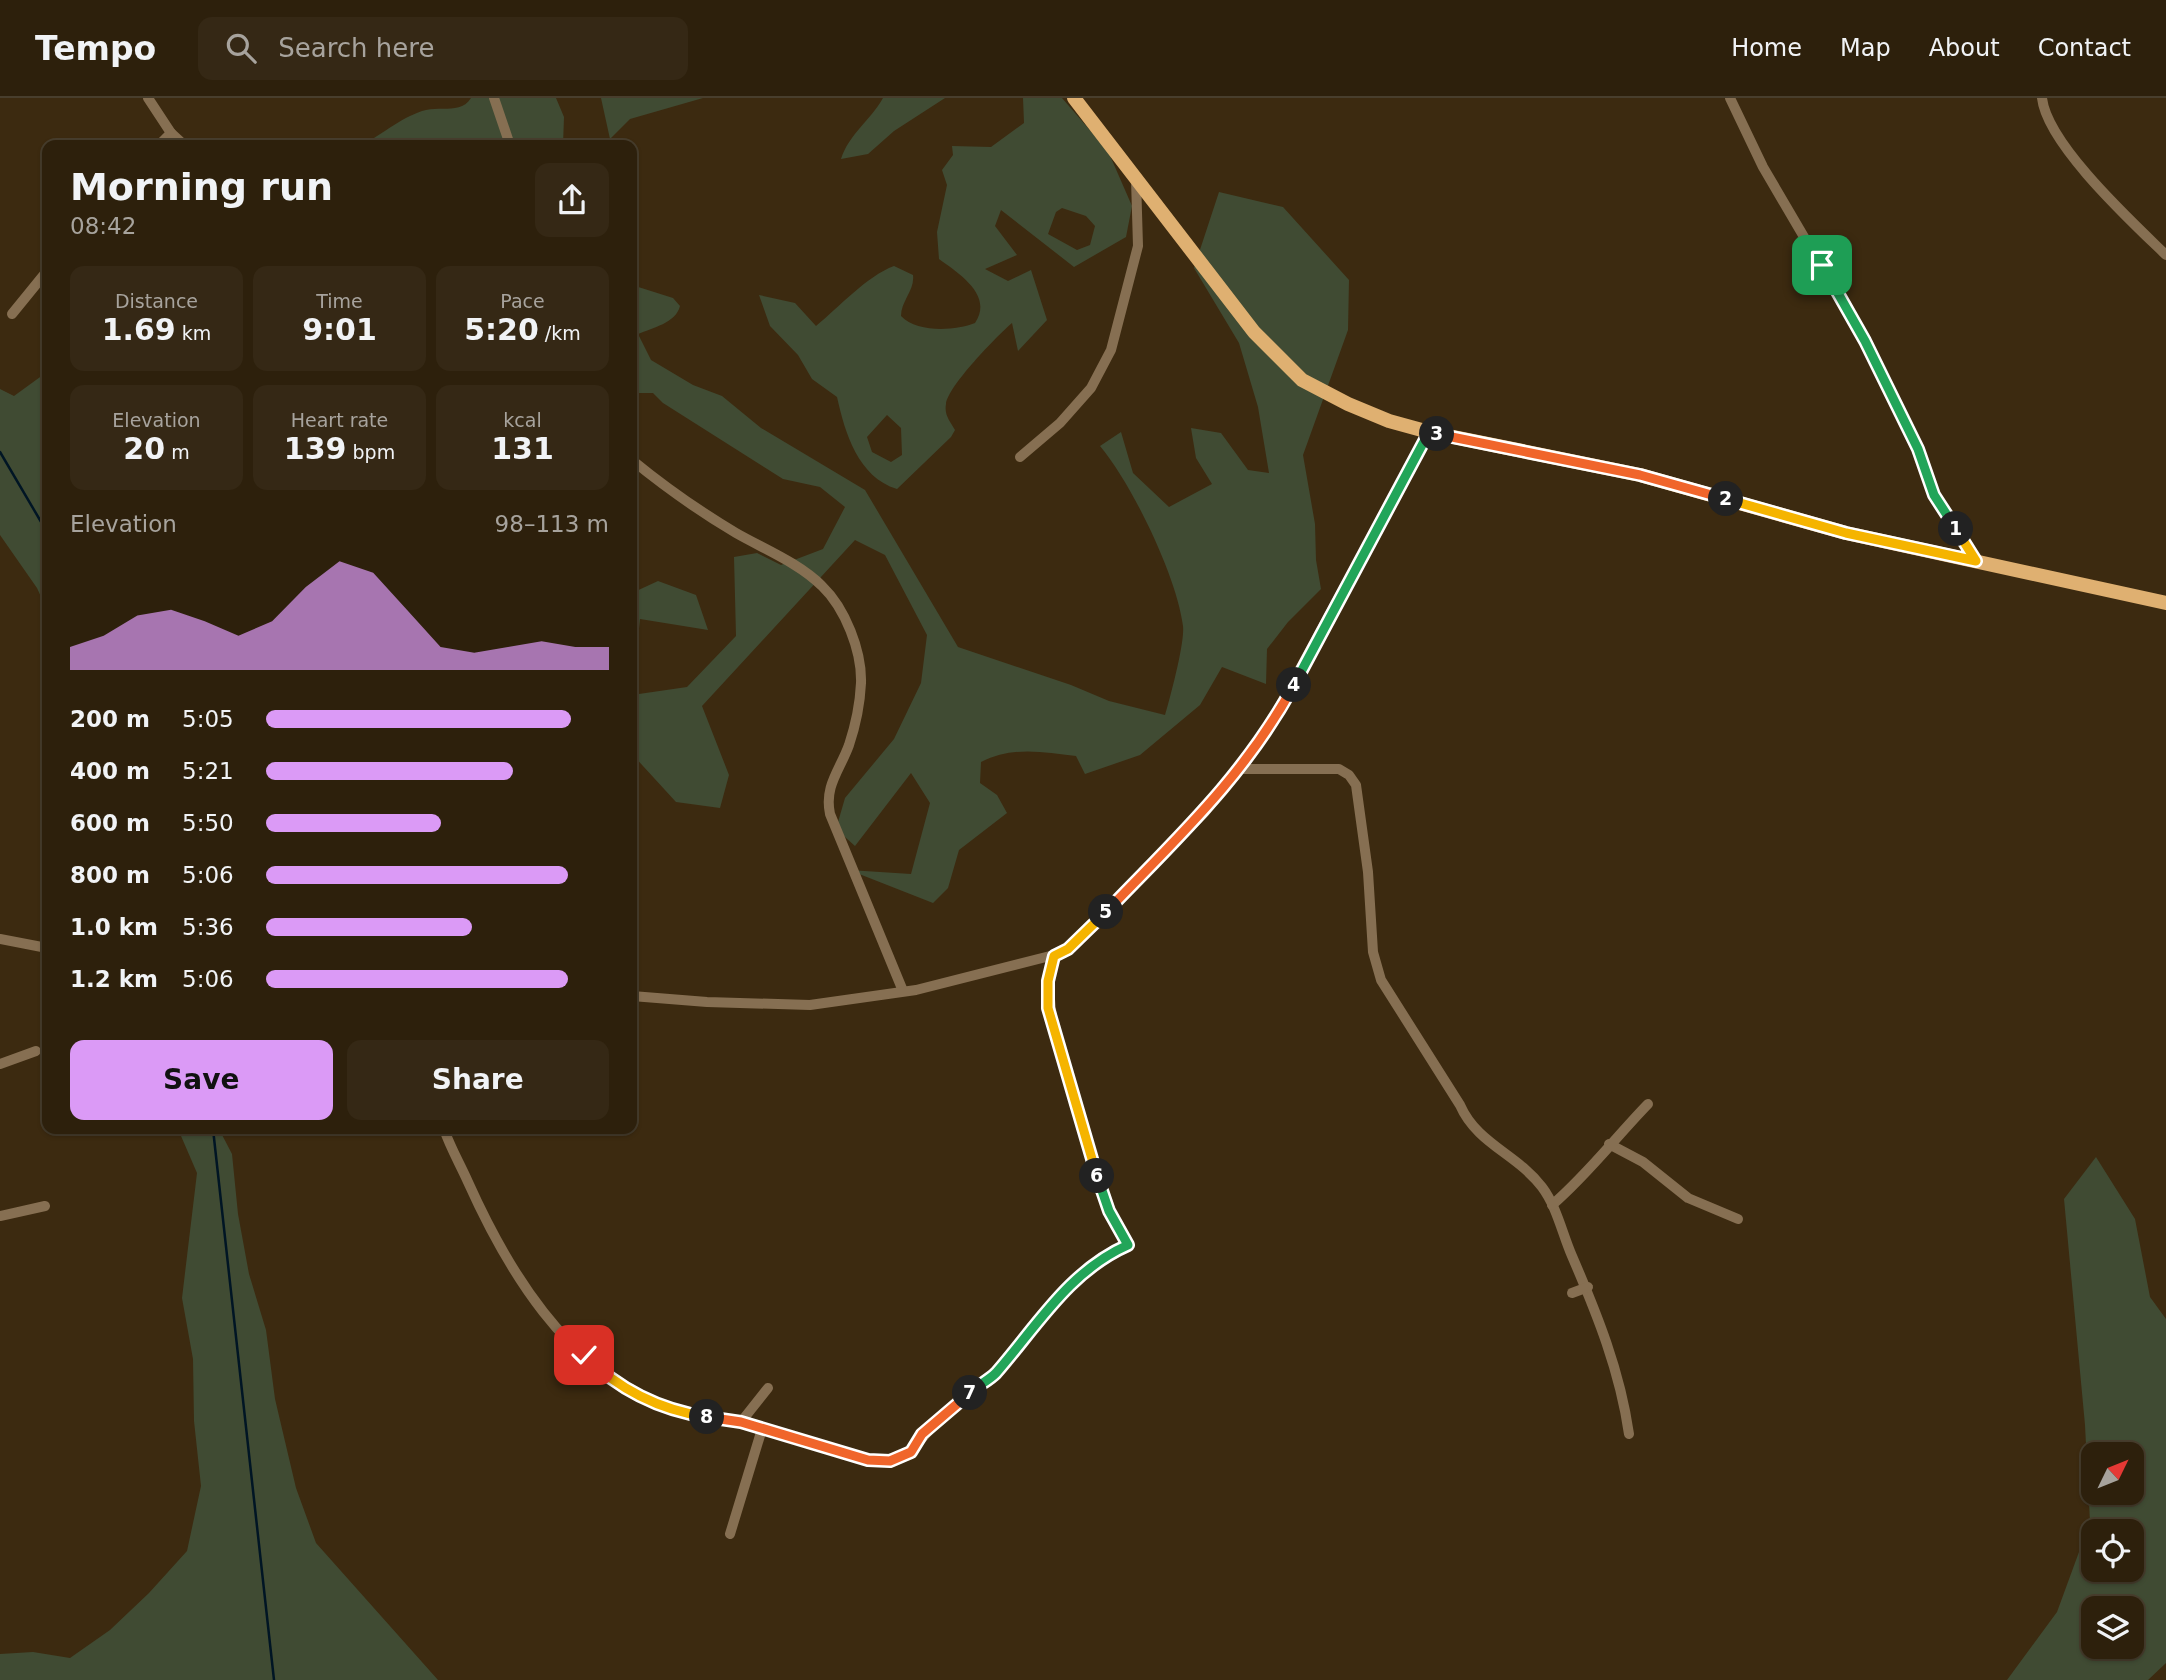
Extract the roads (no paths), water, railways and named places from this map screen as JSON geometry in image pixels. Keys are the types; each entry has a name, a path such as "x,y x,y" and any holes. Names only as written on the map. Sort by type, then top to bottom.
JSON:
{"main road":[{"path":"1074,98 1254,332 1303,380 1389,421 1429,432 1640,475 1846,533 2166,603"}],"street":[{"path":"148,98 179,140"},
{"path":"494,98 508,140"},
{"path":"1730,98 1763,167 1865,341 1918,449 1934,495 1976,561"},
{"path":"2042,98 2045,117 2055,135 2125,215 2166,256"},
{"path":"164,140 172,133"},
{"path":"1020,457 1060,424 1091,388 1111,351 1138,246 1136,179"},
{"path":"12,314 42,277"},
{"path":"637,996 810,1005 903,991 1054,956 1075,943 1151,869 1241,769 1283,704 1429,432"},
{"path":"637,464 695,507 821,585 846,623 861,677 860,704 848,746 829,785 827,799 830,814 903,991"},
{"path":"1241,769 1339,769 1349,775 1356,785 1368,872 1373,952 1381,980 1460,1105 1468,1123 1485,1141 1528,1170 1552,1205 1588,1287 1621,1392 1629,1434"},
{"path":"0,939 42,947"},
{"path":"446,1134 486,1222 516,1274 543,1311 596,1367 622,1386 660,1406 741,1422 868,1460 902,1457 911,1452 922,1434 993,1375 1046,1311 1083,1272 1128,1245 1109,1211 1097,1178 1053,1027 1048,981 1054,956"},
{"path":"0,1064 36,1051"},
{"path":"1552,1205 1590,1170 1609,1144 1648,1104"},
{"path":"1609,1144 1643,1162 1688,1198 1738,1219"},
{"path":"0,1216 45,1206"},
{"path":"1572,1293 1588,1287"},
{"path":"741,1422 768,1388"},
{"path":"730,1534 762,1429"}],"waterway":[{"path":"0,452 42,523"},
{"path":"214,1134 274,1680"}]}
